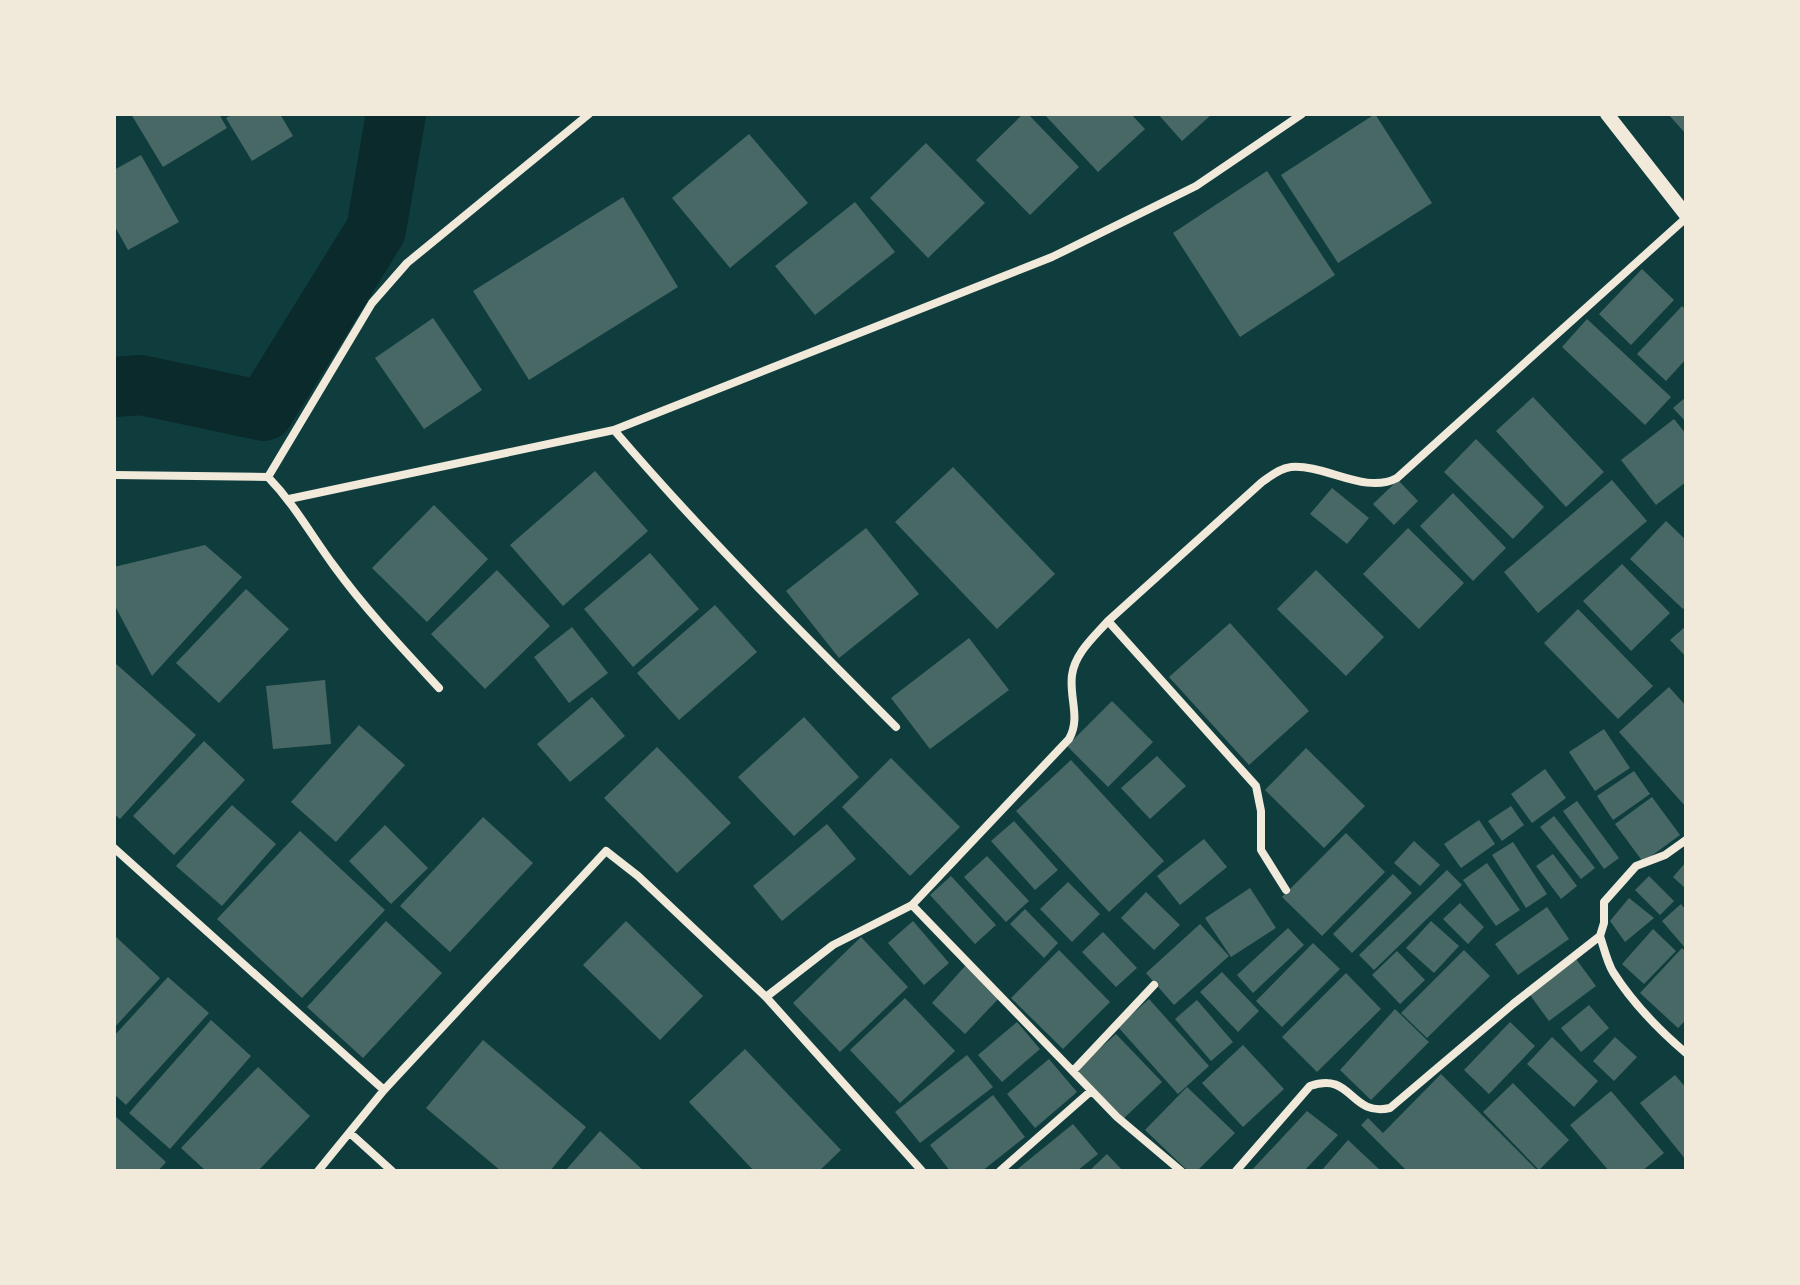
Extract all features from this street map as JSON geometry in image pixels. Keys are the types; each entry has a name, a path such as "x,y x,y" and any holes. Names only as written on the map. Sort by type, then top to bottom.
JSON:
{"street":[{"path":"268,477 372,303 390,279 589,114"},
{"path":"289,499 614,430 1052,257 1196,186 1302,114"},
{"path":"766,997 833,945 912,905 1069,739 1075,728 1072,677 1076,661 1108,621 1274,473 1291,467 1381,483 1397,478 1686,216 1607,114"},
{"path":"614,430 684,511 896,727"},
{"path":"114,475 268,477 289,499 333,564 379,623 439,688"},
{"path":"1108,621 1256,786 1261,811 1261,850 1286,890"},
{"path":"1236,1171 1310,1086 1322,1082 1346,1089 1361,1106 1375,1112 1390,1108 1513,1004 1600,936 1604,923 1604,902 1636,866 1665,855 1686,840"},
{"path":"114,848 384,1090"},
{"path":"318,1171 384,1090 606,851 638,876 766,997 922,1171"},
{"path":"912,905 1117,1117 1181,1171"},
{"path":"1600,936 1612,970 1628,992 1686,1053"},
{"path":"1073,1071 1154,985"},
{"path":"1000,1171 1091,1091"},
{"path":"350,1133 392,1171"}],"building":[{"path":"131,114 219,114 227,128 163,167"},
{"path":"233,114 280,114 293,136 252,161 226,118"},
{"path":"1023,114 1028,114 1079,167 1030,215 976,160"},
{"path":"1044,114 1131,114 1145,129 1098,172"},
{"path":"1158,114 1212,114 1182,141"},
{"path":"1375,114 1432,203 1338,263 1281,175"},
{"path":"1668,114 1686,114 1686,134"},
{"path":"749,134 808,203 730,268 672,198"},
{"path":"926,143 985,203 928,258 870,198"},
{"path":"141,155 179,222 128,250 114,225 114,170"},
{"path":"1267,171 1335,275 1240,337 1173,233"},
{"path":"623,197 678,287 529,380 473,291"},
{"path":"855,202 895,252 815,315 775,266"},
{"path":"1642,269 1674,300 1631,345 1599,314"},
{"path":"1682,306 1686,310 1686,359 1666,381 1637,354"},
{"path":"433,318 482,390 424,429 375,358"},
{"path":"1587,319 1671,397 1645,425 1562,347"},
{"path":"1533,397 1604,472 1566,507 1496,431"},
{"path":"1686,397 1686,422 1673,408"},
{"path":"1674,419 1686,434 1686,482 1656,505 1621,460"},
{"path":"1476,439 1544,507 1513,539 1444,472"},
{"path":"953,467 1055,574 997,629 895,522"},
{"path":"595,471 648,531 563,606 510,545"},
{"path":"1398,480 1418,501 1394,525 1373,504"},
{"path":"1612,480 1647,521 1538,613 1504,572"},
{"path":"1332,488 1369,518 1347,544 1310,514"},
{"path":"1453,493 1506,548 1473,581 1420,526"},
{"path":"434,505 488,559 427,622 372,568"},
{"path":"1666,521 1686,540 1686,605 1683,609 1630,559"},
{"path":"866,528 919,594 839,658 786,591"},
{"path":"1408,528 1464,583 1419,629 1363,574"},
{"path":"205,545 242,577 152,676 114,604 114,567"},
{"path":"650,553 699,609 633,667 584,609"},
{"path":"1622,564 1670,613 1631,651 1583,601"},
{"path":"497,570 550,626 485,689 431,634"},
{"path":"1316,570 1384,637 1346,676 1277,609"},
{"path":"246,589 289,629 219,703 176,663"},
{"path":"715,605 757,652 679,720 637,673"},
{"path":"1578,609 1653,686 1618,719 1544,643"},
{"path":"1230,623 1309,711 1249,765 1169,677"},
{"path":"1686,626 1686,657 1670,640"},
{"path":"572,627 608,673 569,703 534,657"},
{"path":"969,638 1009,690 930,749 891,698"},
{"path":"114,662 196,735 120,819 114,814"},
{"path":"325,680 331,744 273,749 266,686"},
{"path":"1669,687 1686,706 1686,807 1619,732"},
{"path":"592,697 625,736 570,782 537,744"},
{"path":"1112,701 1153,742 1108,787 1067,746"},
{"path":"804,717 859,777 794,836 738,777"},
{"path":"359,725 405,765 336,842 291,802"},
{"path":"1604,729 1630,768 1595,791 1569,752"},
{"path":"204,741 245,780 174,855 133,816"},
{"path":"657,747 731,823 677,873 604,798"},
{"path":"1306,748 1365,806 1324,848 1265,790"},
{"path":"1157,756 1186,786 1150,819 1121,788"},
{"path":"891,758 960,827 910,876 842,807"},
{"path":"1071,760 1164,861 1109,912 1016,811"},
{"path":"1545,769 1566,798 1532,823 1511,794"},
{"path":"1634,771 1650,794 1613,820 1597,796"},
{"path":"1652,797 1680,835 1643,862 1615,824"},
{"path":"1577,801 1619,858 1604,869 1563,811"},
{"path":"232,805 276,844 222,906 176,866"},
{"path":"1511,806 1524,825 1502,841 1488,821"},
{"path":"1554,816 1595,868 1581,879 1540,827"},
{"path":"483,817 533,863 450,952 400,906"},
{"path":"1479,820 1495,844 1461,868 1444,844"},
{"path":"1014,821 1058,870 1035,890 991,841"},
{"path":"827,824 856,859 782,921 753,886"},
{"path":"385,825 428,868 391,904 349,861"},
{"path":"300,831 385,910 302,998 217,919"},
{"path":"1346,833 1385,872 1322,936 1282,897"},
{"path":"1204,839 1227,867 1180,905 1157,876"},
{"path":"1414,841 1440,865 1420,886 1394,863"},
{"path":"1513,842 1547,894 1526,908 1492,855"},
{"path":"1553,854 1577,886 1561,899 1536,866"},
{"path":"987,856 1029,901 1006,922 964,877"},
{"path":"1686,862 1686,889 1673,877"},
{"path":"1487,863 1520,910 1496,926 1463,880"},
{"path":"1447,870 1462,885 1374,970 1359,955"},
{"path":"1393,874 1412,893 1352,953 1333,934"},
{"path":"951,876 996,925 975,944 930,895"},
{"path":"1649,876 1674,901 1660,915 1635,890"},
{"path":"1068,882 1100,914 1072,942 1040,909"},
{"path":"1250,888 1276,928 1231,957 1205,918"},
{"path":"1146,892 1180,925 1154,950 1121,918"},
{"path":"1629,898 1654,918 1625,942 1610,921"},
{"path":"1460,903 1484,927 1468,944 1443,919"},
{"path":"1681,904 1686,910 1686,949 1662,921"},
{"path":"1547,907 1569,939 1518,975 1495,944"},
{"path":"1025,909 1058,943 1044,958 1010,924"},
{"path":"386,921 442,973 363,1058 307,1007"},
{"path":"626,921 703,996 660,1040 583,965"},
{"path":"913,921 949,963 924,985 888,943"},
{"path":"1431,921 1459,946 1434,973 1406,948"},
{"path":"1200,924 1229,956 1174,1005 1146,973"},
{"path":"1288,928 1304,945 1253,993 1237,975"},
{"path":"1653,929 1676,951 1644,984 1622,964"},
{"path":"1103,932 1137,968 1116,987 1082,952"},
{"path":"114,935 160,978 114,1028"},
{"path":"861,937 908,987 840,1052 793,1003"},
{"path":"1313,943 1340,969 1282,1027 1256,1001"},
{"path":"1682,948 1686,952 1686,1020 1678,1028 1640,993"},
{"path":"1059,950 1110,1002 1063,1049 1011,998"},
{"path":"1464,950 1490,976 1427,1038 1401,1013"},
{"path":"1397,951 1425,980 1400,1004 1372,975"},
{"path":"1576,959 1596,986 1549,1021 1530,995"},
{"path":"966,965 1000,997 965,1034 932,1003"},
{"path":"1222,972 1259,1011 1238,1032 1200,992"},
{"path":"1346,973 1381,1009 1317,1072 1282,1037"},
{"path":"168,977 209,1013 126,1105 114,1094 114,1036"},
{"path":"905,998 955,1051 900,1103 850,1050"},
{"path":"1149,999 1209,1066 1178,1094 1118,1027"},
{"path":"1197,1000 1233,1042 1211,1061 1175,1019"},
{"path":"1589,1005 1609,1028 1581,1052 1561,1028"},
{"path":"1395,1009 1429,1042 1371,1100 1340,1070"},
{"path":"211,1020 251,1056 170,1149 129,1113"},
{"path":"1017,1022 1040,1049 1002,1082 978,1055"},
{"path":"1510,1022 1535,1046 1489,1094 1464,1070"},
{"path":"1116,1034 1162,1082 1122,1120 1076,1070"},
{"path":"1552,1037 1598,1081 1574,1107 1527,1064"},
{"path":"1615,1037 1637,1057 1614,1081 1593,1061"},
{"path":"483,1040 586,1127 550,1171 501,1171 426,1108"},
{"path":"1243,1045 1284,1089 1243,1127 1202,1083"},
{"path":"745,1049 841,1150 819,1171 754,1171 689,1102"},
{"path":"967,1055 993,1087 920,1143 895,1112"},
{"path":"1049,1059 1077,1092 1035,1128 1007,1094"},
{"path":"258,1067 310,1116 258,1171 206,1171 181,1148"},
{"path":"1441,1074 1538,1171 1407,1171 1361,1125 1368,1118 1383,1133"},
{"path":"1675,1075 1686,1088 1686,1160 1640,1103"},
{"path":"1513,1083 1569,1140 1539,1170 1483,1112"},
{"path":"1187,1087 1235,1133 1197,1171 1188,1171 1145,1130"},
{"path":"1611,1091 1664,1153 1642,1171 1609,1171 1570,1125"},
{"path":"993,1095 1025,1137 982,1171 950,1171 930,1145"},
{"path":"1307,1111 1338,1135 1304,1171 1251,1171"},
{"path":"114,1115 166,1162 158,1171 114,1171"},
{"path":"1073,1124 1098,1154 1077,1171 1015,1171"},
{"path":"600,1131 644,1171 565,1171"},
{"path":"1348,1140 1381,1171 1321,1171"},
{"path":"1107,1154 1123,1171 1089,1171"}],"waterway":[{"path":"114,387 141,385 264,411 376,230 396,114"}]}
